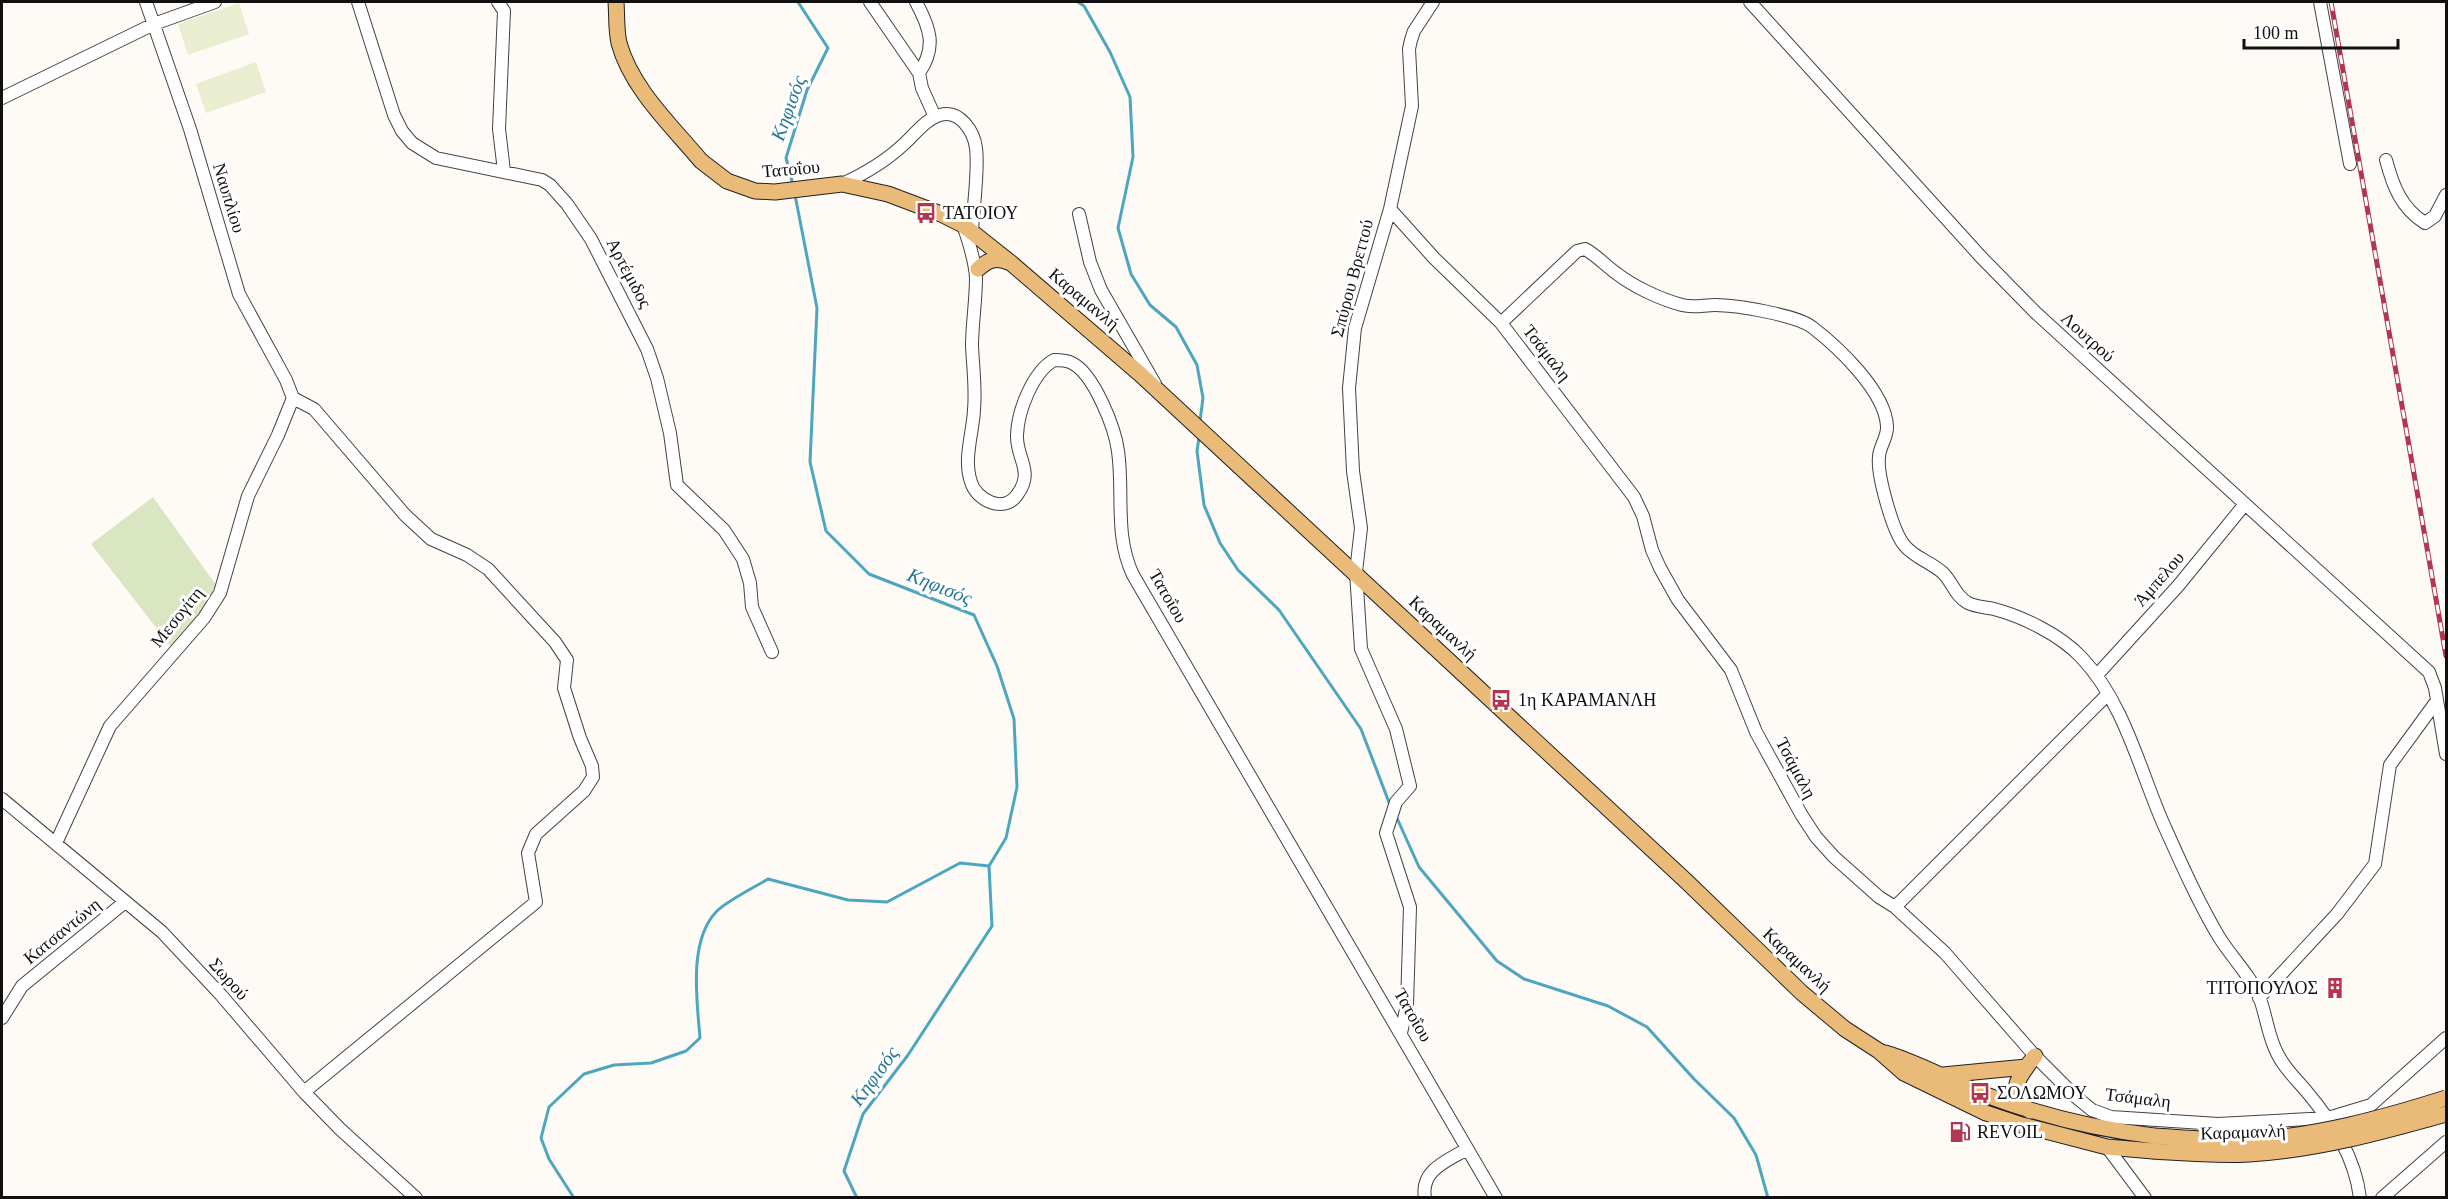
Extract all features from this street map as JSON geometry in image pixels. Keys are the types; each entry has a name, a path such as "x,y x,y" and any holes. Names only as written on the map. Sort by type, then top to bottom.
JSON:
{"main road":[{"name":"Τατοΐου","path":"616,2 619,42 630,68 645,93 701,161 736,186 754,191 776,192 842,184 871,189 908,201 971,231"},
{"name":"Καραμανλή","path":"971,231 1094,332 1222,449 1356,572 1802,993 1845,1029 1879,1051 1904,1073 1960,1102 2022,1125 2107,1147 2293,1135 2389,1115 2446,1098"},
{"path":"978,269 994,259 1011,263"},
{"name":"Καραμανλή","path":"1879,1051 1910,1060 1980,1093 2030,1111 2153,1144 2217,1155 2308,1148 2391,1130 2446,1114"},
{"path":"1940,1075 2031,1061"},
{"path":"2030,1111 2023,1106 2016,1090 2020,1074 2031,1061"}],"street":[{"name":"Ναυπλίου","path":"146,2 190,129 239,294 286,380 293,398"},
{"path":"2,98 154,24 201,5 215,2"},
{"name":"Αρτέμιδος","path":"358,2 394,116 412,143 436,158 452,163 542,180 550,185 567,204 591,239 638,329 654,368 670,434 677,485 724,530 743,559 750,583 752,607 772,652"},
{"path":"498,2 504,11 500,129 504,171"},
{"path":"870,2 919,73 922,88 935,117"},
{"path":"916,2 926,24 931,45 928,60 919,73"},
{"name":"Σπύρου Βρεττού","path":"1401,1033 1407,1005 1410,907 1386,833 1396,802 1410,786 1396,729 1361,649 1356,572 1361,528 1349,418 1350,355 1355,328 1390,209 1412,106 1409,50 1413,31 1433,2"},
{"name":"Λουτρού","path":"1750,2 1981,257 2036,313 2429,672 2435,688 2436,702"},
{"path":"2320,2 2350,164"},
{"path":"842,184 869,170 935,117 949,114 968,126 976,150 971,231"},
{"path":"2386,160 2395,190 2412,212 2425,223 2435,216 2446,195"},
{"name":"Τσάμαλη","path":"1390,209 1434,258 1501,323 1610,464 1640,507 1652,550 1660,568 1678,600 1731,670 1756,732 1810,829 1834,857 1946,953 2031,1061 2087,1106 2100,1114 2111,1117 2218,1124 2328,1118 2371,1105 2446,1038"},
{"path":"1079,214 1090,262 1101,290 1158,391"},
{"name":"Τατοΐου","path":"971,231 978,269 974,290"},
{"name":"Τατοΐου","path":"971,231 975,267 972,346 975,409 968,469 976,494 987,501 998,504 1015,498 1023,486 1025,476 1017,434 1037,373 1054,360 1070,362 1079,367 1098,396 1115,437 1118,452 1119,522 1126,560 1130,568 1496,1197"},
{"path":"1501,323 1577,251 1585,249 1618,276 1670,301 1687,306 1717,305 1786,315 1810,326 1839,351 1868,382 1883,408 1888,427 1878,457 1896,531 1903,545 1943,574 1959,597 1965,601 2017,617 2059,638 2097,675 2132,744 2164,824 2206,912 2259,998 2266,1028 2280,1059 2328,1118 2349,1156 2355,1171 2360,1197"},
{"path":"293,398 314,409 405,515 431,539 467,555 482,565 555,642 567,660 564,688 580,738 592,766 593,777 584,791 536,834 528,853 536,902 304,1092"},
{"name":"Μεσογίτη","path":"56,843 110,726 204,618 220,593 248,496 278,435 293,398"},
{"name":"Άμπελου","path":"2097,675 2178,586 2246,504"},
{"path":"1895,907 2108,694"},
{"path":"2436,702 2446,754"},
{"path":"2259,998 2337,914 2375,864 2390,765 2436,702"},
{"name":"Σωρού","path":"2,799 162,932 214,987 304,1092 340,1129 416,1197"},
{"name":"Κατσαντώνη","path":"2,1018 22,986 125,902"},
{"path":"2382,1197 2446,1142"},
{"path":"2107,1147 2145,1197"},
{"path":"1425,1197 1423,1185 1425,1179 1440,1166 1467,1149"}],"green space":[{"path":"239,3 249,34 188,55 178,24"},
{"path":"256,62 266,92 206,113 196,84"},
{"path":"153,497 216,585 203,610 172,648 91,544"}],"waterway":[{"name":"Κηφισός","path":"793,185 786,158 807,90 828,48 798,2"},
{"path":"1078,2 1084,6 1110,52 1130,97 1133,157 1118,228 1131,274 1150,305 1176,327 1197,365 1203,398 1200,421"},
{"name":"Κηφισός","path":"795,195 817,308 810,462 826,531 869,574 974,615 997,666 1014,719 1017,787 1006,838 989,866 992,926 908,1055 863,1114 844,1171 857,1198"},
{"path":"1199,437 1197,451 1204,505 1220,543 1238,570 1279,610 1361,729 1390,805"},
{"path":"1396,816 1419,867 1497,961 1524,979 1608,1006 1647,1027 1694,1079 1734,1118 1756,1155 1768,1198"},
{"path":"574,1198 549,1159 541,1138 549,1107 584,1074 614,1065 651,1063 686,1051 700,1038 696,989 698,954 708,923 717,911 768,879 848,900 887,902 960,863 989,866"}],"railway":[{"path":"2331,2 2446,656"}],"place":[{"name":"ΤΑΤΟΙΟΥ","path":"926,213"},
{"name":"1η ΚΑΡΑΜΑΝΛΗ","path":"1501,700"},
{"name":"ΤΙΤΟΠΟΥΛΟΣ","path":"2335,988"},
{"name":"ΣΟΛΩΜΟΥ","path":"1980,1093"},
{"name":"REVOIL","path":"1960,1132"}]}
